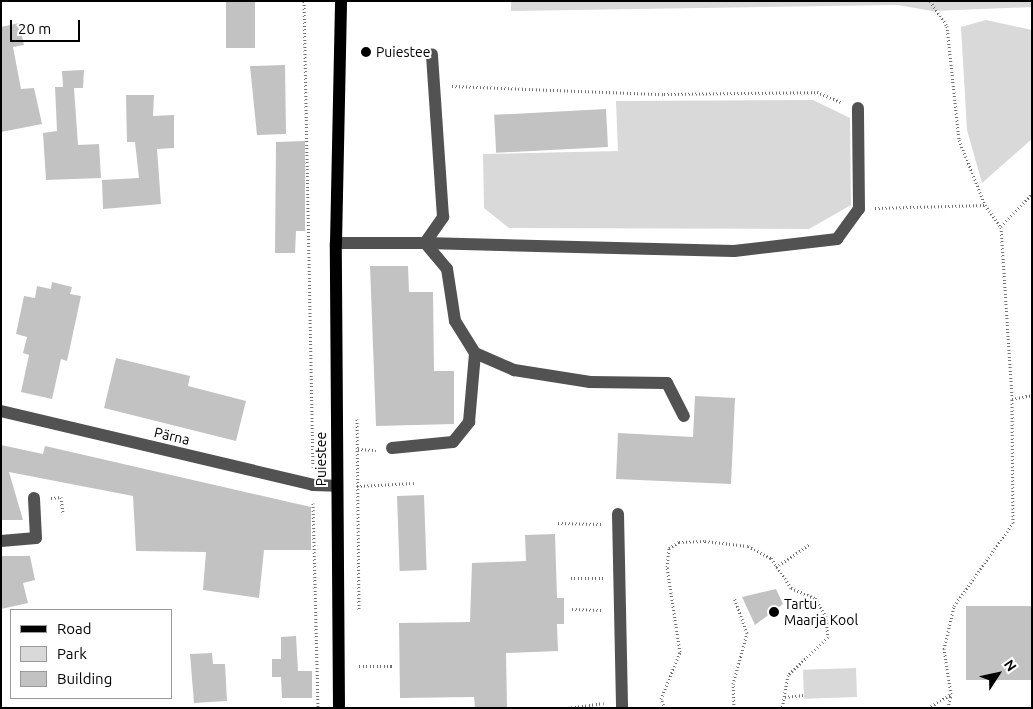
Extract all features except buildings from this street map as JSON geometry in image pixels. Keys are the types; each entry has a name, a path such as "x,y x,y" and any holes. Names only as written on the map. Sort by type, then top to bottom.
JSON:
{"main road":[{"name":"Puiestee","path":"339,708 336,486 336,242 341,1"}],"street":[{"path":"425,244 443,217 432,54"},
{"path":"336,242 734,251 837,239 859,209 858,108"},
{"path":"425,244 447,270 455,321 475,353 514,370 590,382 667,383 684,416"},
{"path":"392,448 453,442 469,422 475,353"},
{"name":"Pärna","path":"1,411 313,485 336,486"},
{"path":"1,541 36,538 34,498"},
{"path":"618,519 622,704"}],"path":[{"path":"304,1 318,708"},
{"path":"930,1 947,26 958,140 985,205 1001,226 1012,399 1013,523 954,606 944,649 951,694 948,708"},
{"path":"434,84 558,92 817,92 858,108"},
{"path":"1001,226 1032,194"},
{"path":"859,209 985,205"},
{"path":"1012,399 1032,395"},
{"path":"358,449 376,450"},
{"path":"336,486 414,484"},
{"path":"61,498 63,514"},
{"path":"558,523 618,519"},
{"path":"665,708 662,699 680,652 667,567 669,548 705,541 748,546 771,558 791,588 815,598 826,616 828,637 788,674 782,708"},
{"path":"776,567 810,544"},
{"path":"571,578 619,578"},
{"path":"734,598 747,633 733,684 734,708"},
{"path":"572,610 620,610"},
{"path":"359,666 393,666"},
{"path":"928,708 951,694"},
{"path":"785,697 804,695"},
{"path":"568,708 622,704"}],"green space":[{"path":"511,1 1032,1 1032,7 932,11 898,5 511,11"},
{"path":"986,20 1032,30 1032,139 982,183 967,130 961,27"},
{"path":"813,100 850,118 851,205 809,229 509,228 484,208 483,154 618,151 616,101"},
{"path":"856,668 857,697 804,699 803,670"}],"place":[{"name":"Puiestee","path":"366,52"},
{"name":"Tartu Maarja Kool","path":"774,612"}]}
